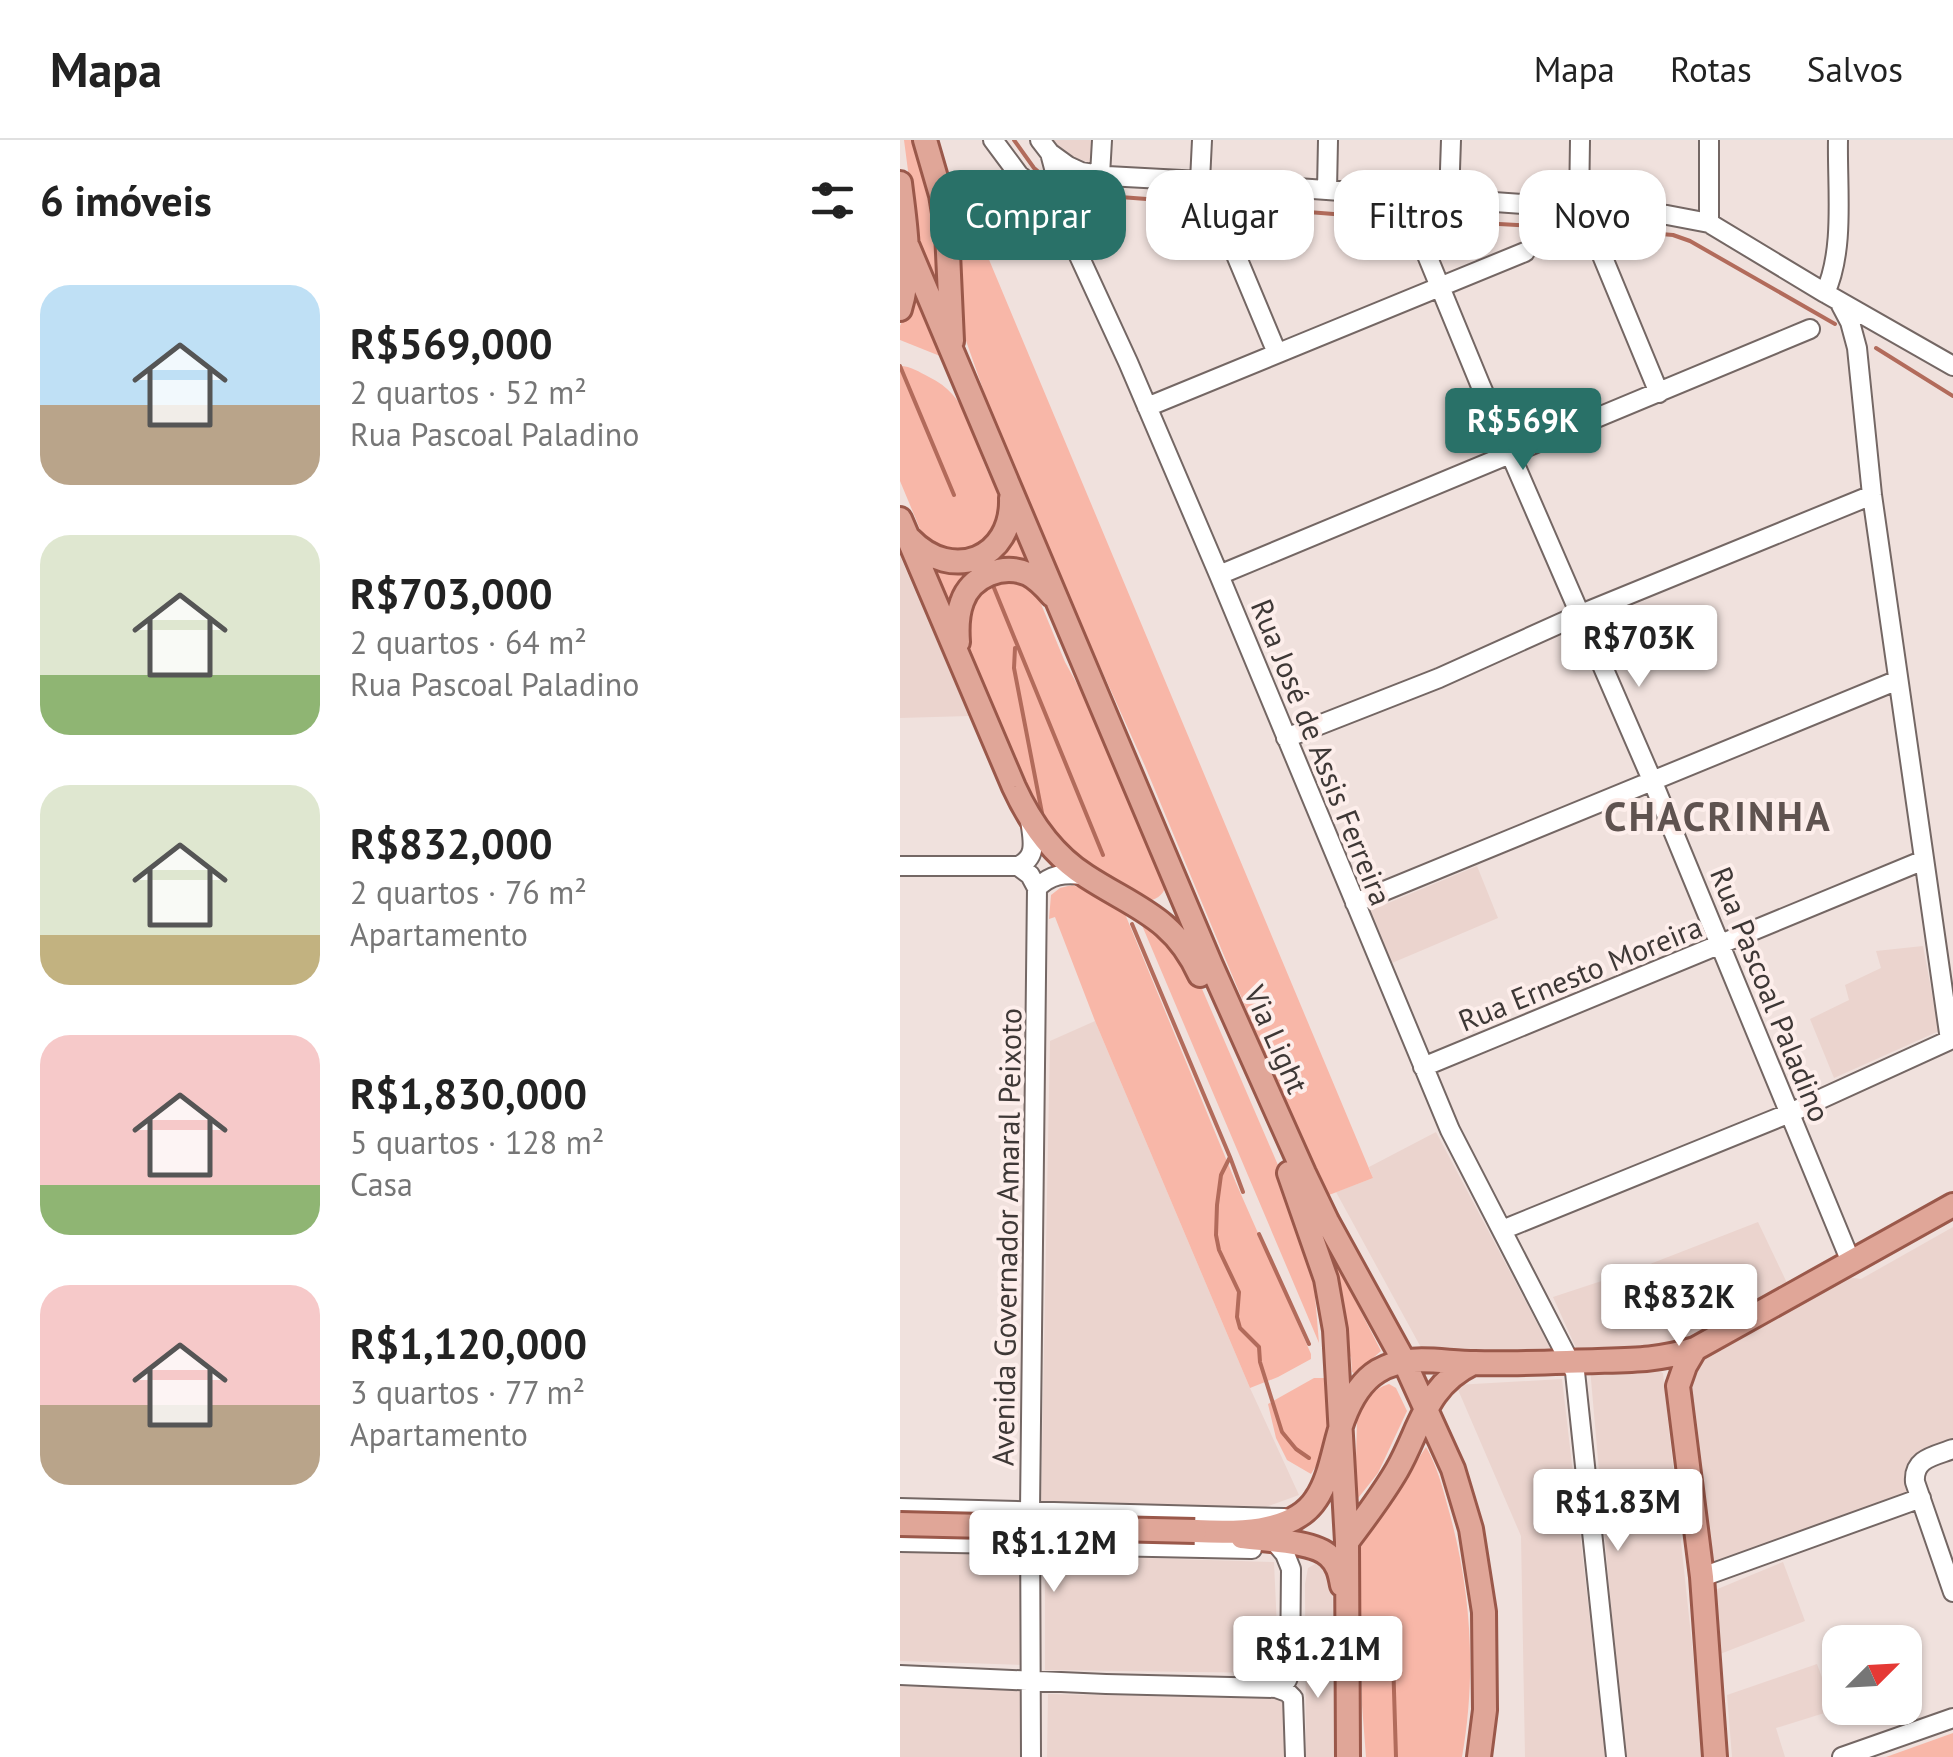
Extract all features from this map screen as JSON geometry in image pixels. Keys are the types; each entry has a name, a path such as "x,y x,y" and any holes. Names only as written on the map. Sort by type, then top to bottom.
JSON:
{"main road":[{"name":"Via Light","path":"925,140 946,221 953,354"},
{"path":"900,183 908,246 900,309"},
{"name":"Via Light","path":"908,246 1173,878 1312,1189 1404,1361 1464,1501 1481,1584 1486,1638 1485,1710 1479,1757"},
{"path":"904,528 919,549 937,559 953,562 976,558 994,547 1004,533 1010,513 1010,490"},
{"name":"Via Light","path":"904,528 1030,818 1050,844 1083,874 1172,931 1191,955 1297,1192 1330,1298 1338,1366 1347,1542 1348,1757"},
{"path":"958,652 962,600 970,587 986,575 1008,570 1026,573 1057,602"},
{"path":"1134,904 1150,904 1164,898 1173,878"},
{"path":"900,1524 1205,1532 1283,1528 1318,1496 1354,1395 1380,1370 1404,1361 1422,1360 1571,1362 1670,1356 1696,1348 1953,1205"},
{"path":"1696,1348 1678,1386 1702,1577 1714,1757"},
{"path":"1644,1360 1664,1370 1678,1386"},
{"path":"1347,1542 1399,1466 1446,1380 1473,1363"},
{"path":"1283,1528 1303,1546 1327,1553 1337,1566 1346,1601"}],"street":[{"path":"993,140 1016,170"},
{"path":"1100,170 1102,140"},
{"path":"1202,140 1202,170"},
{"path":"1327,190 1328,140"},
{"path":"1449,170 1450,140"},
{"path":"1580,140 1580,170"},
{"path":"1709,223 1710,140"},
{"path":"1502,1230 1790,1113 1952,1041 1872,495 1857,348 1850,322 1831,297 1836,256 1838,140"},
{"path":"1045,147 1077,170"},
{"path":"1314,189 1334,191"},
{"path":"1666,215 1709,223 1953,366"},
{"path":"1147,407 1519,254"},
{"name":"Rua José de Assis Ferreira","path":"1080,260 1219,574 1450,1130 1575,1372 1616,1757"},
{"path":"1238,260 1277,353"},
{"name":"Rua Pascoal Paladino","path":"1429,260 1652,780 1851,1262"},
{"path":"1604,260 1658,393"},
{"path":"1219,574 1810,329"},
{"path":"1857,348 1874,334 1895,334"},
{"path":"1286,738 1439,678 1581,614 1872,495"},
{"path":"1355,903 1898,680"},
{"path":"900,866 1018,866 1028,861 1033,852 1030,818"},
{"name":"Rua Ernesto Moreira","path":"1423,1067 1924,860"},
{"path":"1018,866 1030,874 1037,888 1056,875 1083,874"},
{"name":"Avenida Governador Amaral Peixoto","path":"1031,1757 1037,888"},
{"path":"1953,1449 1916,1467 1915,1482 1953,1592"},
{"path":"1702,1577 1921,1498"},
{"path":"900,1508 1030,1510 1283,1528 1291,1585 1289,1676 1276,1688"},
{"path":"900,1542 1252,1550"},
{"path":"900,1675 1276,1688 1294,1698 1295,1757"},
{"path":"1842,1757 1953,1718"}],"shaded area":[{"path":"904,140 913,140 930,201 930,260 936,260 939,306 918,247"},
{"path":"1048,140 1100,140 1098,166 1068,155"},
{"path":"956,260 989,260 1373,1178 1329,1195 1295,1126 1145,766 991,412 964,335"},
{"path":"916,286 945,358 900,340 900,326"},
{"path":"900,366 942,385 960,404 1000,501 992,543 956,556 931,545 920,529 900,481"},
{"path":"1014,519 1036,575 1013,565 948,615 926,561 953,572"},
{"path":"900,556 969,716 900,718"},
{"path":"1013,582 1039,599 1065,662 1094,715 1166,886 1156,899 1146,902 1076,859 1027,805 983,700 979,674 968,646 967,607 982,588"},
{"path":"1477,866 1498,918 1392,963 1369,911"},
{"path":"1072,885 1094,893 1125,914 1311,1354 1311,1359 1250,1388 1055,917 1049,919 1051,895"},
{"path":"1141,923 1187,954 1293,1200 1311,1248 1319,1343"},
{"path":"1923,946 1939,1031 1834,1078 1810,1019 1849,1000 1845,985 1881,968 1876,951"},
{"path":"1095,1021 1299,1495 1263,1508 1041,1503 1050,1041"},
{"path":"1436,1132 1553,1353 1424,1353 1336,1192 1373,1178 1369,1167"},
{"path":"1758,1222 1788,1285 1689,1339 1639,1347 1576,1348 1553,1297"},
{"path":"1953,1227 1953,1445 1923,1455 1911,1492 1710,1569 1688,1389 1700,1359 1847,1277 1861,1279"},
{"path":"1335,1261 1381,1351 1355,1374 1348,1354"},
{"path":"1649,1367 1663,1373 1704,1757 1624,1757 1590,1368"},
{"path":"1314,1378 1333,1378 1332,1412 1324,1453 1311,1474 1287,1460 1276,1438 1268,1404"},
{"path":"1562,1379 1606,1757 1525,1757 1521,1536 1456,1385"},
{"path":"1389,1384 1396,1388 1407,1411 1378,1473 1355,1502 1357,1419 1368,1397"},
{"path":"1426,1447 1447,1504 1466,1598 1470,1662 1462,1757 1366,1757 1360,1548"},
{"path":"900,1548 1025,1548 1022,1665 900,1661"},
{"path":"1050,1555 1274,1562 1279,1673 1045,1670 1045,1564"},
{"path":"1783,1562 1805,1621 1720,1654 1715,1590"},
{"path":"1317,1563 1325,1568 1332,1582 1337,1757 1306,1757 1305,1584 1308,1568"},
{"path":"1817,1664 1822,1678 1822,1714 1776,1728 1785,1757 1732,1757 1727,1695"},
{"path":"900,1686 1023,1691 1023,1757 900,1757"},
{"path":"1048,1694 1288,1699 1288,1757 1047,1757"},
{"path":"1953,1733 1953,1757 1886,1757"}],"waterway":[{"path":"1014,140 1036,170"},
{"path":"1126,197 1146,199"},
{"path":"1314,212 1334,214"},
{"path":"1499,224 1519,225"},
{"path":"1666,234 1690,241 1835,324"},
{"path":"1876,348 1953,396"},
{"path":"900,366 954,495"},
{"path":"992,583 1103,855"},
{"path":"1015,648 1014,668 1042,813"},
{"path":"1132,924 1243,1192"},
{"path":"1230,1157 1221,1175 1217,1205 1219,1250 1239,1292 1240,1328 1259,1347 1282,1432 1309,1458"},
{"path":"1259,1234 1309,1344"},
{"path":"1392,1625 1396,1757"}],"district":[{"name":"CHACRINHA","path":"1718,816"}]}
